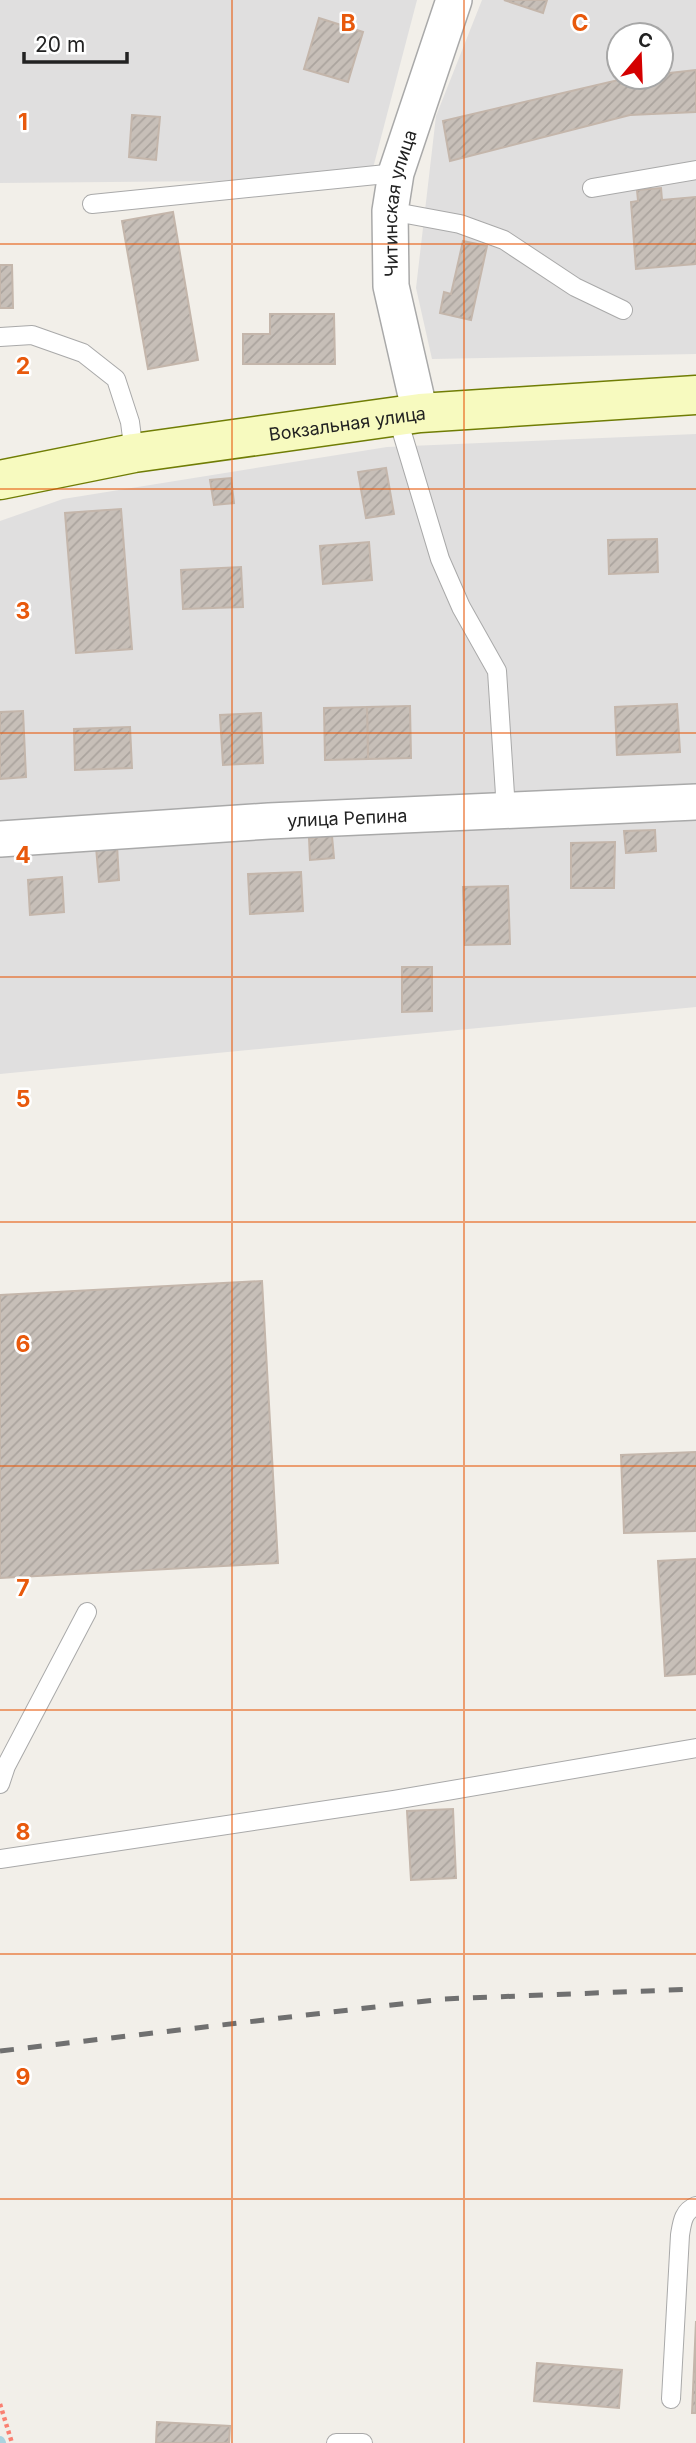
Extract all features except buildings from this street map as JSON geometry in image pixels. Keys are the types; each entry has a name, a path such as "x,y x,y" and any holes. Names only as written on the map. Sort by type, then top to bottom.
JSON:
{"main road":[{"name":"Вокзальная улица","path":"0,480 134,453 408,414 696,395"}],"street":[{"name":"Читинская улица","path":"408,414 391,286 390,211 397,173 454,0"},
{"name":"улица Репина","path":"0,839 269,821 696,802"}],"lane":[{"path":"592,188 696,170"},
{"path":"92,204 397,173"},
{"path":"390,211 460,224 504,240 575,287 623,310"},
{"path":"0,337 32,335 83,352 116,379 130,422 134,453"},
{"path":"408,414 440,559 461,607 497,671 506,810"},
{"path":"0,1784 6,1766 87,1612"},
{"path":"0,1859 394,1800 696,1748"},
{"path":"671,2399 680,2235 682,2220 689,2208 696,2206"},
{"path":"336,2443 363,2443"}],"path":[{"path":"1,2404 12,2443"}],"shaded area":[{"path":"0,0 417,0 373,168 221,181 0,183"},
{"path":"482,0 696,0 696,354 432,359 416,288 436,116"},
{"path":"696,434 696,786 0,821 0,521 63,499 387,447"},
{"path":"696,818 696,1007 0,1074 0,847"}],"railway":[{"path":"0,2051 443,1999 696,1989"}]}
